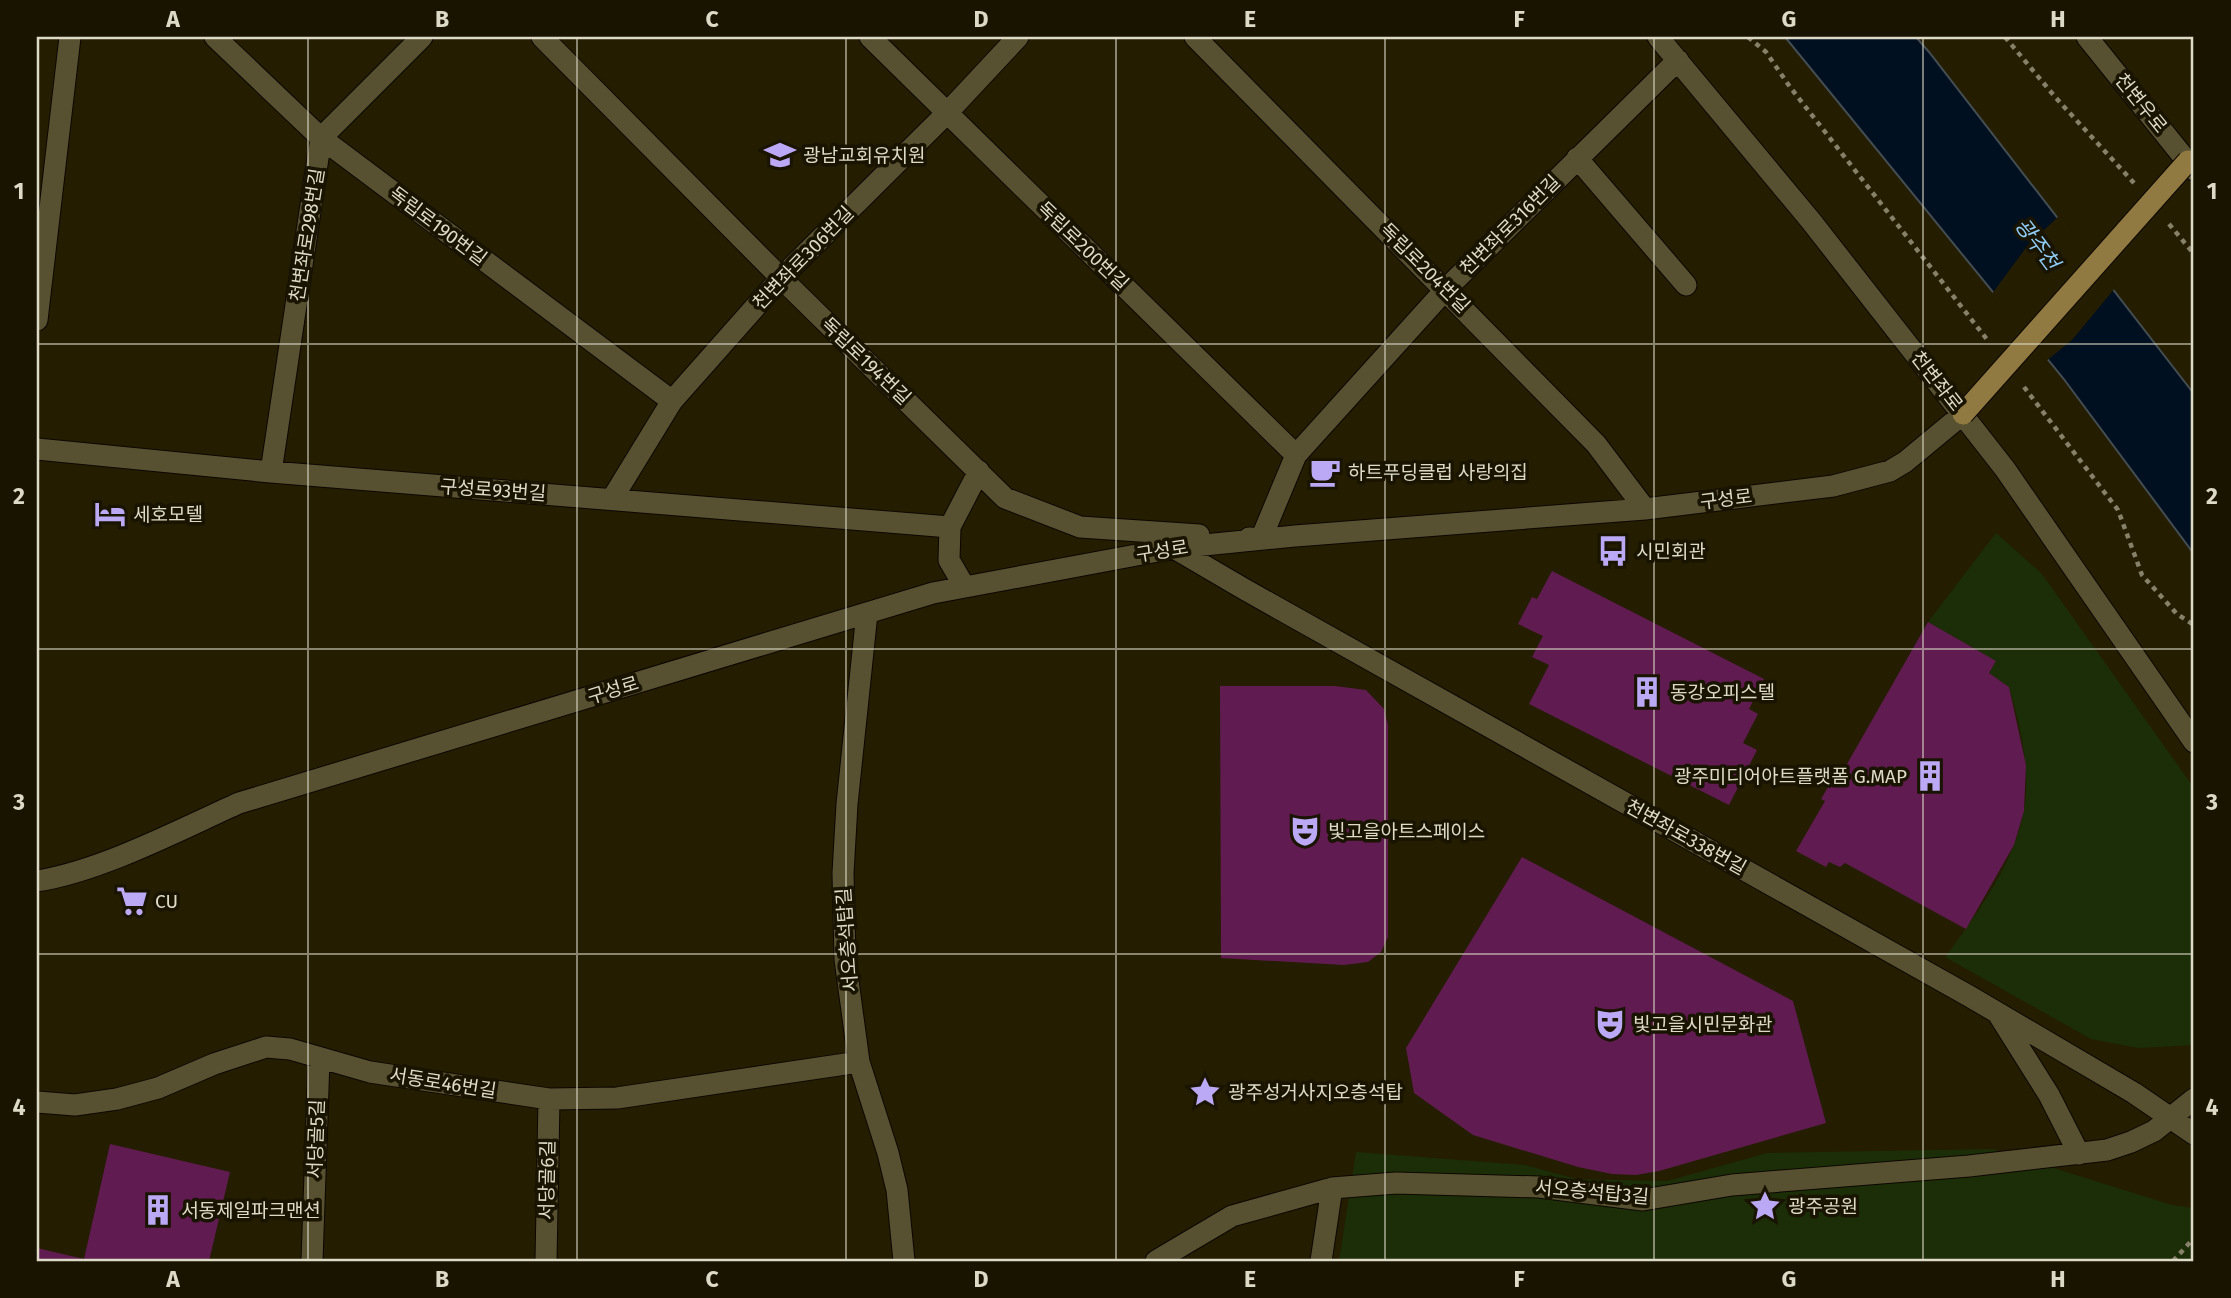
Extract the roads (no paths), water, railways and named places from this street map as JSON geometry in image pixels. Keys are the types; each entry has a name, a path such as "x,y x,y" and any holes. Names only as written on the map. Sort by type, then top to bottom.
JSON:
{"main road":[{"name":"구성로","path":"1963,415 2192,161"}],"street":[{"path":"37,320 70,37"},
{"name":"독립로190번길","path":"215,37 321,138 672,401"},
{"path":"321,138 422,37"},
{"name":"독립로194번길","path":"542,37 781,278 1005,498 1080,527 1261,538"},
{"name":"독립로200번길","path":"870,37 1296,455"},
{"name":"천변좌로306번길","path":"612,499 672,401 781,278 947,113 1018,37"},
{"name":"독립로204번길","path":"1195,37 1597,444 1645,509"},
{"name":"천변좌로","path":"1658,37 1811,220 2006,469 2194,742"},
{"name":"천변우로","path":"2087,37 2192,161"},
{"name":"천변좌로316번길","path":"1261,538 1296,455 1446,289 1678,60"},
{"name":"천변좌로298번길","path":"271,472 321,138"},
{"path":"1577,158 1686,285"},
{"name":"구성로","path":"37,881 59,878 131,851 239,803 964,586 1174,548 1261,538 1645,509 1833,486 1890,471 1963,415"},
{"name":"구성로93번길","path":"37,449 271,472 950,527"},
{"path":"964,586 949,560 950,527 979,471"},
{"name":"천변좌로338번길","path":"1174,548 1997,1013 2134,1093 2194,1134"},
{"name":"서오층석탑길","path":"867,613 847,804 843,873 845,959 859,1062 897,1190 904,1261"},
{"path":"1997,1013 2049,1095 2080,1154"},
{"name":"서동로46번길","path":"37,1102 75,1105 117,1099 158,1088 214,1064 265,1048 290,1049 370,1072 549,1099 617,1098 859,1062"},
{"name":"서당골5길","path":"312,1261 318,1059"},
{"name":"서당골6길","path":"545,1261 549,1099"},
{"name":"서오층석탑3길","path":"1156,1261 1232,1216 1332,1188 1396,1183 1539,1187 1643,1200 1732,1185 1969,1166 2107,1150 2154,1131 2194,1099"},
{"path":"1321,1261 1332,1188"}],"water":[{"name":"광주천","path":"1785,37 1916,37 1929,52 2194,394 2194,554 2063,378"}],"place":[{"name":"광남교회유치원","path":"780,155"},
{"name":"하트푸딩클럽 사랑의집","path":"1325,472"},
{"name":"세호모텔","path":"110,514"},
{"name":"시민회관","path":"1613,551"},
{"name":"동강오피스텔","path":"1647,692"},
{"name":"광주미디어아트플랫폼 G.MAP","path":"1930,776"},
{"name":"빛고을아트스페이스","path":"1305,831"},
{"name":"CU","path":"132,901"},
{"name":"빛고을시민문화관","path":"1610,1024"},
{"name":"광주성거사지오층석탑","path":"1205,1092"},
{"name":"광주공원","path":"1765,1206"},
{"name":"서동제일파크맨션","path":"158,1210"}]}
